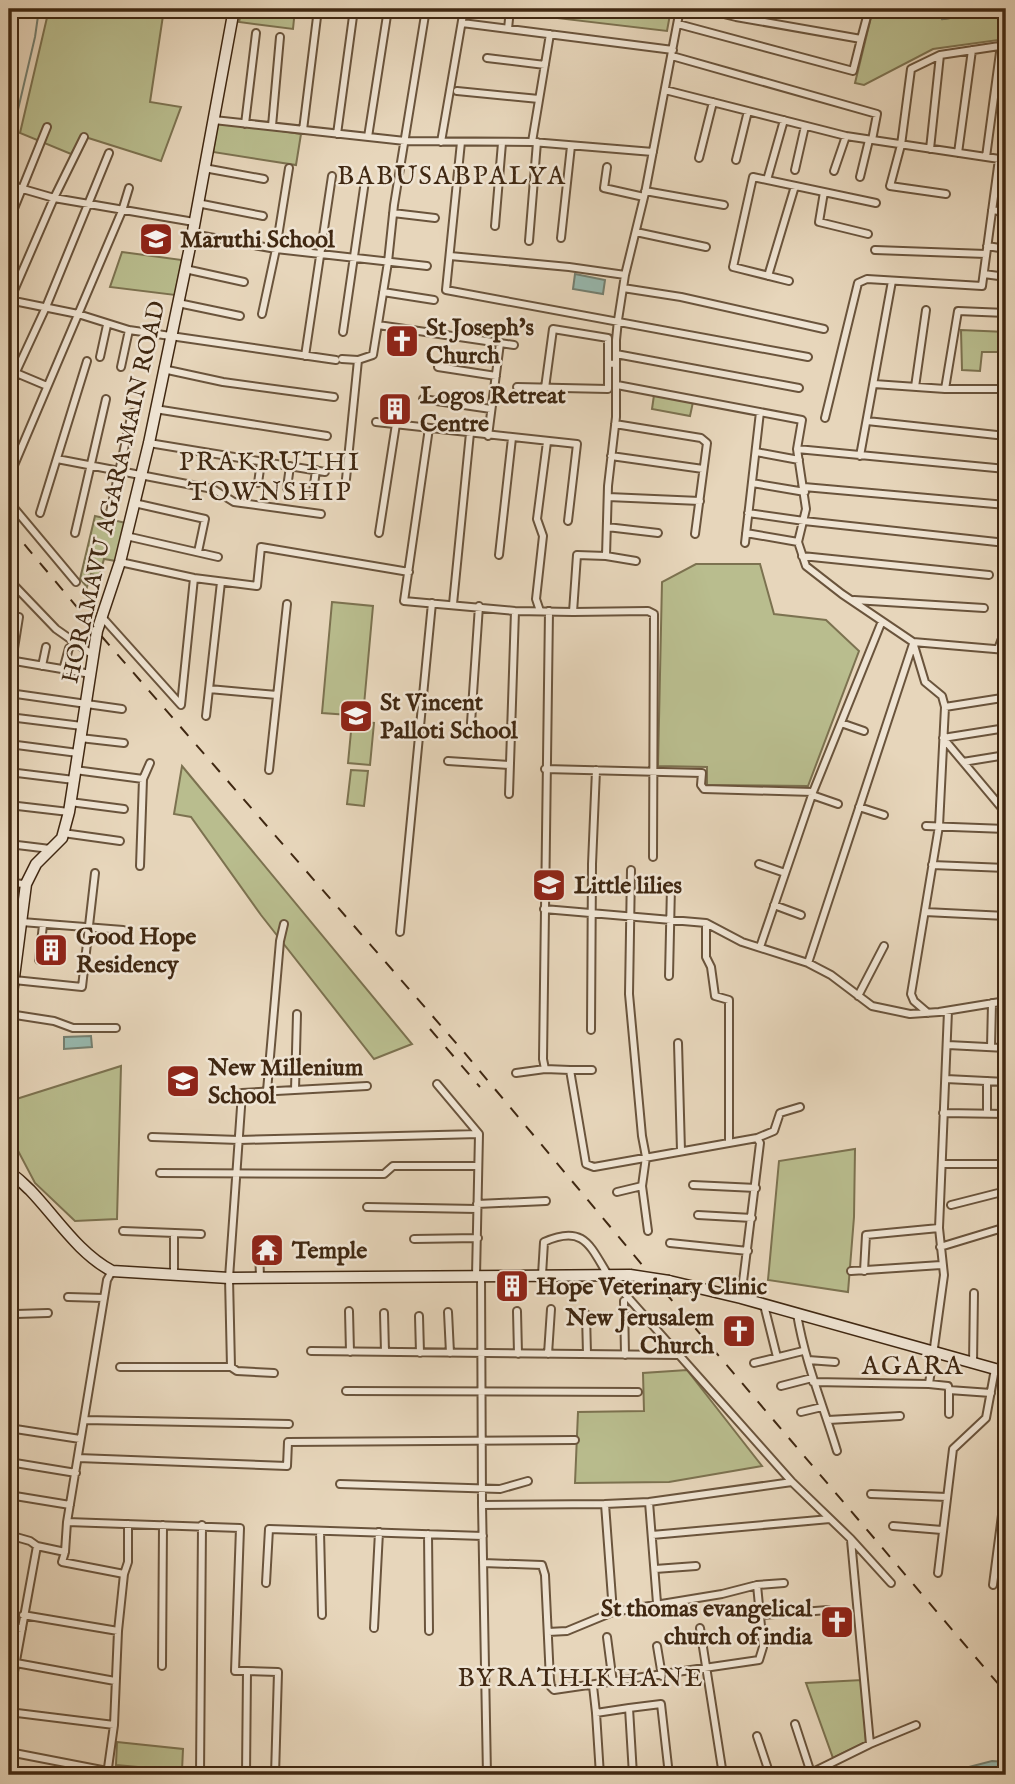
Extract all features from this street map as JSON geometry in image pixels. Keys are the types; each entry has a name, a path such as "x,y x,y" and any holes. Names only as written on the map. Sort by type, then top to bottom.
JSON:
{"street":[{"name":"HORAMAVU AGARA MAIN ROAD","path":"9,1015 13,955 22,922 26,884 36,864 62,838 69,807 93,655 120,562 149,443 234,9"},
{"path":"303,130 318,9"},
{"path":"337,134 354,9"},
{"path":"368,137 388,9"},
{"path":"84,137 9,301 78,314 107,325 171,337 305,356 358,360 373,355 426,9"},
{"path":"440,9 464,10 441,142"},
{"path":"508,29 510,9"},
{"path":"606,556 617,385 618,320 680,9"},
{"path":"703,9 861,39"},
{"path":"678,24 853,71 869,9"},
{"path":"9,10 26,14"},
{"path":"462,23 673,53 877,114 860,177"},
{"path":"245,124 256,33"},
{"path":"529,241 534,142 550,34"},
{"path":"272,126 280,37"},
{"path":"946,194 890,186 901,145 911,69 940,55 1004,45 986,157"},
{"path":"958,153 972,50"},
{"path":"930,149 940,55"},
{"path":"486,58 545,65"},
{"path":"665,90 846,136 1003,159 996,181 982,286 867,279 858,283 825,418"},
{"path":"457,91 539,99"},
{"path":"699,158 713,102"},
{"path":"736,160 748,111"},
{"path":"214,120 405,141 534,142 653,152"},
{"path":"767,180 783,120"},
{"path":"795,170 805,126"},
{"path":"9,221 47,127"},
{"path":"834,171 846,136"},
{"path":"461,142 446,290 808,356"},
{"path":"495,226 502,143"},
{"path":"561,238 570,146"},
{"path":"9,387 12,371 46,307 109,153"},
{"path":"607,167 604,188 724,205"},
{"path":"204,168 264,179"},
{"path":"262,314 289,168"},
{"path":"305,356 332,176"},
{"path":"789,281 733,267 753,177 876,204"},
{"path":"343,332 365,181"},
{"path":"996,181 1006,183"},
{"path":"9,185 87,205 194,222"},
{"path":"768,276 794,186"},
{"path":"9,477 122,211 129,188"},
{"path":"824,192 819,222 868,234"},
{"path":"197,203 263,216"},
{"path":"992,210 1006,212"},
{"path":"393,212 435,218"},
{"path":"636,232 706,247"},
{"path":"192,234 276,249 427,265"},
{"path":"875,250 1006,248"},
{"path":"450,256 625,275"},
{"path":"185,269 244,282"},
{"path":"984,274 1006,277"},
{"path":"860,456 892,281"},
{"path":"623,288 681,297 824,329"},
{"path":"383,292 434,300"},
{"path":"178,303 240,316"},
{"path":"915,387 926,310"},
{"path":"945,389 958,311 1006,313"},
{"path":"100,357 107,325"},
{"path":"378,325 514,345"},
{"path":"517,387 545,388 608,389 608,338 553,329 545,388"},
{"path":"121,367 130,330"},
{"path":"488,436 500,343"},
{"path":"616,354 799,388"},
{"path":"346,479 358,360"},
{"path":"40,513 87,361"},
{"path":"608,364 616,363"},
{"path":"438,367 496,376"},
{"path":"163,369 223,382 334,397"},
{"path":"12,371 47,386"},
{"path":"874,384 945,389 1006,389"},
{"path":"617,385 802,420 797,449 805,489 804,521 798,542 806,566 913,642 1006,650"},
{"path":"75,533 106,399"},
{"path":"423,399 491,409"},
{"path":"155,409 327,436"},
{"path":"745,543 761,412"},
{"path":"109,517 132,414"},
{"path":"867,421 1006,436"},
{"path":"376,422 577,444 568,522"},
{"path":"379,533 396,424"},
{"path":"615,424 701,438 707,443 695,534"},
{"path":"429,428 404,601 515,611 648,611 654,614 653,857"},
{"path":"453,604 470,433"},
{"path":"499,555 512,438"},
{"path":"540,611 536,599 543,536 537,519 547,442"},
{"path":"149,443 325,472"},
{"path":"797,449 1006,469"},
{"path":"756,452 799,460"},
{"path":"611,456 703,469"},
{"path":"57,459 213,489 234,502 321,514"},
{"path":"258,483 261,462"},
{"path":"287,488 289,466"},
{"path":"313,492 316,471"},
{"path":"752,483 1006,506"},
{"path":"608,497 700,501"},
{"path":"9,502 76,582"},
{"path":"134,503 205,519 198,552"},
{"path":"748,513 1006,543"},
{"path":"607,527 658,533"},
{"path":"746,533 798,542"},
{"path":"126,536 218,557"},
{"path":"120,562 194,578 257,586 261,547 409,572"},
{"path":"573,612 577,555 606,556 636,562"},
{"path":"802,556 989,575"},
{"path":"102,617 181,705 194,578"},
{"path":"9,580 56,629 93,655"},
{"path":"205,716 220,582"},
{"path":"852,600 984,608"},
{"path":"400,932 432,603"},
{"path":"269,770 287,604"},
{"path":"471,723 479,607"},
{"path":"509,794 515,611"},
{"path":"545,1069 545,769 549,611"},
{"path":"19,617 10,661 91,674"},
{"path":"760,947 812,793 882,621"},
{"path":"998,649 1006,628"},
{"path":"913,642 925,682 942,696 945,707 939,826 911,994 928,1013"},
{"path":"808,962 913,642"},
{"path":"42,666 46,646"},
{"path":"63,670 69,648"},
{"path":"209,689 277,695"},
{"path":"9,692 122,709"},
{"path":"945,707 1002,698"},
{"path":"9,717 82,726"},
{"path":"841,723 864,731"},
{"path":"943,738 1006,728"},
{"path":"80,738 124,743"},
{"path":"943,738 1006,813"},
{"path":"9,744 78,752"},
{"path":"963,762 1006,755"},
{"path":"448,761 509,765"},
{"path":"140,866 143,779 150,763"},
{"path":"545,769 702,773 704,789 812,793 838,804"},
{"path":"591,1030 591,913 596,770"},
{"path":"9,772 143,779"},
{"path":"9,805 124,809"},
{"path":"859,807 884,815"},
{"path":"926,826 1006,829"},
{"path":"63,833 120,841"},
{"path":"9,844 50,849"},
{"path":"759,864 785,873"},
{"path":"932,865 1006,868"},
{"path":"631,870 629,993 646,1157 642,1186 648,1231"},
{"path":"12,986 82,987 95,873"},
{"path":"9,883 26,884"},
{"path":"668,976 671,886"},
{"path":"774,905 801,915"},
{"path":"544,909 706,923 742,942 808,962 831,975 872,1006 910,1014 948,1011 1006,1001"},
{"path":"925,912 1006,916"},
{"path":"9,921 123,930"},
{"path":"706,923 706,957 711,967 715,996 729,1000 729,1142"},
{"path":"267,1091 280,942 284,924"},
{"path":"38,961 43,925"},
{"path":"858,996 884,946"},
{"path":"991,1047 992,1003"},
{"path":"929,1384 944,1275 939,1228 948,1011"},
{"path":"295,1090 297,1014"},
{"path":"9,1015 54,1021 74,1028 116,1028"},
{"path":"678,1043 681,1151"},
{"path":"948,1045 1006,1048"},
{"path":"516,1073 545,1069 592,1070"},
{"path":"570,1070 586,1164 594,1167 757,1138 774,1131 780,1114 800,1107"},
{"path":"946,1079 1006,1082"},
{"path":"987,1081 987,1113"},
{"path":"437,1084 479,1134 477,1206 482,1353 487,1775"},
{"path":"231,1367 229,1278 242,1093 367,1086"},
{"path":"942,1164 1005,1164 1006,1114 943,1113"},
{"path":"152,1138 239,1140 479,1134"},
{"path":"741,1298 756,1188 760,1143 757,1138"},
{"path":"160,1173 384,1174 393,1167 478,1166"},
{"path":"9,1173 39,1199 97,1263 111,1271 229,1278 630,1275 670,1281 741,1298 1006,1372"},
{"path":"693,1185 756,1188"},
{"path":"617,1192 642,1186"},
{"path":"951,1205 1006,1191"},
{"path":"367,1207 477,1206 546,1201"},
{"path":"698,1215 752,1218"},
{"path":"940,1247 1006,1227"},
{"path":"864,1271 866,1235 939,1228"},
{"path":"123,1231 201,1234"},
{"path":"174,1233 174,1275"},
{"path":"542,1275 544,1242 580,1236 586,1240 608,1275 679,1355 792,1482 851,1539 891,1583"},
{"path":"414,1239 478,1238"},
{"path":"670,1243 747,1251"},
{"path":"259,1245 260,1278"},
{"path":"851,1271 942,1265"},
{"path":"111,1271 80,1439 62,1562 124,1574"},
{"path":"973,1364 974,1293"},
{"path":"68,1297 104,1298"},
{"path":"624,1301 625,1355"},
{"path":"9,1302 16,1314 48,1313"},
{"path":"764,1304 777,1357"},
{"path":"548,1354 551,1309"},
{"path":"349,1311 350,1352"},
{"path":"517,1311 518,1354"},
{"path":"384,1312 385,1352"},
{"path":"448,1312 450,1353"},
{"path":"586,1314 587,1354"},
{"path":"797,1314 803,1350 837,1451"},
{"path":"419,1315 420,1353"},
{"path":"754,1363 803,1350"},
{"path":"311,1352 679,1355"},
{"path":"808,1360 835,1362"},
{"path":"120,1367 231,1367 237,1371 274,1373"},
{"path":"939,1573 953,1449 986,1418 995,1369"},
{"path":"781,1386 813,1380 948,1386 949,1414"},
{"path":"949,1390 991,1393"},
{"path":"346,1391 638,1392"},
{"path":"802,1412 822,1407"},
{"path":"828,1420 900,1416"},
{"path":"84,1420 289,1424"},
{"path":"9,1428 80,1439"},
{"path":"78,1458 287,1466 288,1442 575,1440"},
{"path":"9,1462 76,1473"},
{"path":"340,1484 500,1489 528,1481"},
{"path":"482,1505 649,1502 792,1482"},
{"path":"993,1586 1006,1484"},
{"path":"500,1489 500,1505"},
{"path":"871,1494 947,1497"},
{"path":"9,1495 70,1505"},
{"path":"649,1502 657,1603"},
{"path":"605,1504 613,1612"},
{"path":"652,1535 830,1519"},
{"path":"67,1522 240,1528 235,1671 278,1672 275,1775"},
{"path":"9,1752 107,1773 114,1725 118,1631 124,1574 128,1562 128,1524"},
{"path":"162,1666 163,1525"},
{"path":"200,1775 202,1525"},
{"path":"893,1526 942,1530"},
{"path":"266,1583 269,1529 483,1536"},
{"path":"320,1531 322,1615"},
{"path":"373,1628 379,1532"},
{"path":"428,1534 429,1631"},
{"path":"9,1535 37,1546 65,1552"},
{"path":"851,1539 870,1744"},
{"path":"9,1699 10,1677 16,1663 37,1546"},
{"path":"483,1563 542,1565 545,1575 552,1689 593,1686 759,1660 763,1647 757,1585"},
{"path":"655,1570 696,1566"},
{"path":"548,1632 567,1631 613,1612 722,1594 757,1585 784,1583"},
{"path":"761,1615 828,1610"},
{"path":"23,1615 118,1631"},
{"path":"9,1627 22,1629"},
{"path":"700,1628 723,1775"},
{"path":"607,1636 614,1683"},
{"path":"657,1646 662,1676"},
{"path":"16,1663 116,1681"},
{"path":"246,1775 247,1671"},
{"path":"593,1686 600,1775"},
{"path":"596,1713 661,1704 669,1775"},
{"path":"629,1708 633,1775"},
{"path":"9,1712 114,1725"},
{"path":"795,1724 809,1774 916,1725"},
{"path":"757,1736 770,1775"}],"green space":[{"path":"49,9 164,9 150,102 181,107 161,161 82,136 71,154 20,133"},
{"path":"242,9 295,9 293,29 239,22"},
{"path":"532,9 671,9 667,31 531,15"},
{"path":"873,9 942,9 943,19 1006,10 1006,39 933,49 864,85 855,83"},
{"path":"218,121 301,134 296,165 213,152"},
{"path":"122,252 182,260 175,295 110,287"},
{"path":"961,330 1006,332 1006,352 982,352 980,371 962,370"},
{"path":"654,395 693,402 690,416 652,409"},
{"path":"95,516 126,523 116,561 104,559 99,576 91,574 87,587 80,579"},
{"path":"696,564 760,564 774,614 826,620 859,651 808,786 707,785 707,767 658,766 662,582"},
{"path":"332,602 373,606 363,716 322,713"},
{"path":"352,721 374,723 370,765 348,763"},
{"path":"182,766 412,1044 374,1059 261,915 191,817 174,814"},
{"path":"351,770 368,771 364,806 347,804"},
{"path":"121,1066 117,1219 75,1221 35,1183 16,1147 10,1101"},
{"path":"855,1149 854,1217 848,1292 768,1280 779,1161"},
{"path":"687,1370 762,1466 669,1482 575,1483 578,1412 644,1411 643,1373"},
{"path":"862,1680 866,1742 833,1758 806,1683"},
{"path":"117,1742 183,1749 182,1771 116,1765"}],"water":[{"path":"942,9 1006,9 1006,10 942,19"},
{"path":"575,274 605,280 603,294 573,289"},
{"path":"91,1036 92,1047 64,1049 64,1037"},
{"path":"992,1761 1006,1762 1006,1775 938,1775"}],"waterway":[{"path":"9,148 39,9"}],"railway":[{"path":"9,526 97,631 463,1051 1006,1693"},
{"path":"430,1029 480,1087"}],"place":[{"name":"Maruthi School","path":"156,239"},
{"name":"St Joseph's Church","path":"402,341"},
{"name":"Logos Retreat Centre","path":"395,409"},
{"name":"St Vincent Palloti School","path":"356,716"},
{"name":"Little lilies","path":"549,885"},
{"name":"Good Hope Residency","path":"51,950"},
{"name":"New Millenium School","path":"183,1081"},
{"name":"Temple","path":"267,1250"},
{"name":"Hope Veterinary Clinic","path":"512,1286"},
{"name":"New Jerusalem Church","path":"739,1331"},
{"name":"St thomas evangelical church of india","path":"837,1622"}],"district":[{"name":"BABUSABPALYA","path":"452,175"},
{"name":"PRAKRUTHI TOWNSHIP","path":"270,476"},
{"name":"AGARA","path":"913,1365"},
{"name":"BYRATHIKHANE","path":"581,1677"}]}
